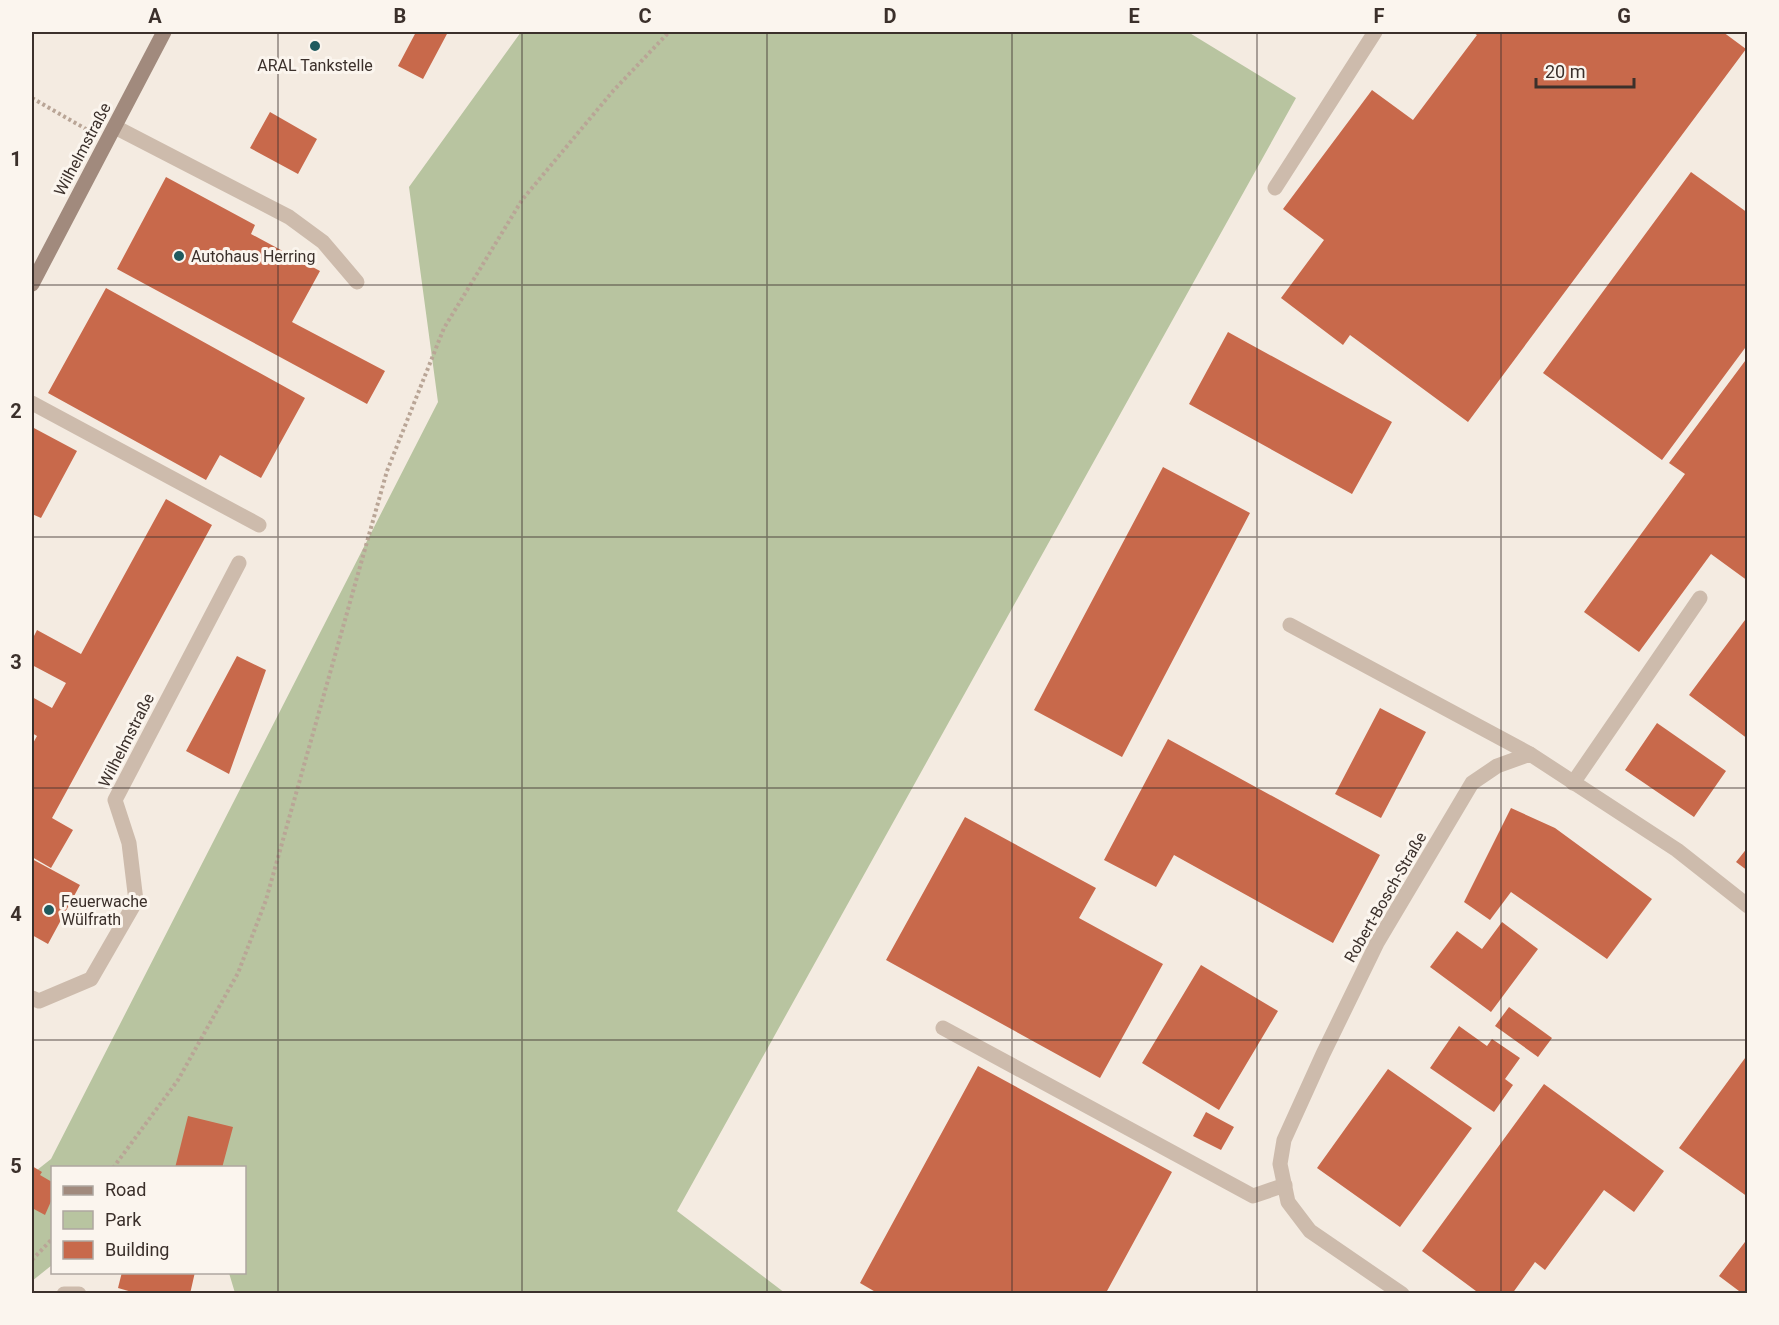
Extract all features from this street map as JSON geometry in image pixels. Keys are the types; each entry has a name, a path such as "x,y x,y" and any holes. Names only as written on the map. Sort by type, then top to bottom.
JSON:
{"main road":[{"name":"Wilhelmstraße","path":"32,284 164,32"}],"street":[{"path":"1275,188 1375,32"},
{"path":"115,127 289,217 323,242 357,282"},
{"path":"32,403 259,525"},
{"name":"Wilhelmstraße","path":"32,998 39,1000 92,979 136,901 129,843 115,800 239,563"},
{"path":"1574,783 1700,598"},
{"path":"1290,625 1530,754 1677,850 1748,906"},
{"name":"Robert-Bosch-Straße","path":"1402,1293 1310,1231 1288,1202 1280,1164 1284,1140 1377,943 1472,783 1497,766 1530,754"},
{"path":"943,1028 1253,1196 1285,1185"},
{"path":"64,1293 79,1293"}],"path":[{"path":"114,1166 178,1080 238,973 266,900 387,471 444,328 522,200 613,91 669,32"},
{"path":"32,98 107,142"},
{"path":"32,1260 51,1240"}],"green space":[{"path":"521,32 1188,32 1296,98 677,1211 785,1293 235,1293 229,1274 246,1274 246,1166 51,1166 51,1266 32,1281 32,1174 51,1159 438,402 409,187"}],"building":[{"path":"416,32 448,32 423,79 398,66"},
{"path":"1472,32 1723,32 1746,49 1468,422 1350,335 1343,345 1281,298 1324,240 1283,209 1372,90 1413,120 1477,35"},
{"path":"270,112 317,139 298,174 250,148"},
{"path":"1691,172 1748,213 1748,344 1662,460 1543,373"},
{"path":"166,177 255,225 251,234 320,271 292,322 385,371 367,404 117,269"},
{"path":"106,288 305,398 261,478 220,455 206,480 48,393"},
{"path":"1228,332 1392,422 1352,494 1189,404"},
{"path":"1748,357 1748,581 1711,554 1639,652 1584,612 1685,474 1669,463"},
{"path":"32,427 77,451 41,518 32,514"},
{"path":"1163,467 1250,513 1122,757 1034,710"},
{"path":"166,499 212,525 52,818 73,830 51,868 32,857 32,745 37,736 32,733 32,697 52,708 66,683 32,665 32,640 37,630 81,654"},
{"path":"1748,616 1748,739 1689,695"},
{"path":"237,656 266,670 229,774 186,751"},
{"path":"1380,708 1426,732 1381,818 1335,794"},
{"path":"1657,723 1726,771 1694,817 1625,770"},
{"path":"1168,739 1380,855 1333,943 1174,855 1156,887 1104,860"},
{"path":"1511,808 1555,828 1652,899 1607,959 1511,892 1490,920 1464,902"},
{"path":"965,817 1096,888 1079,918 1163,964 1100,1078 886,960"},
{"path":"1748,847 1748,871 1736,862"},
{"name":"Feuerwache Wülfrath","path":"32,859 80,885 48,944 32,935"},
{"path":"1502,922 1538,949 1491,1012 1430,967 1457,931 1482,949"},
{"path":"1201,965 1278,1011 1219,1110 1142,1063"},
{"path":"1509,1007 1552,1038 1538,1057 1495,1026"},
{"path":"1459,1026 1487,1046 1492,1039 1520,1058 1505,1079 1513,1085 1494,1112 1430,1068"},
{"path":"1748,1054 1748,1197 1679,1148"},
{"path":"978,1066 1172,1172 1107,1291 1110,1294 879,1294 860,1283"},
{"path":"1388,1069 1472,1128 1400,1227 1317,1168"},
{"path":"1544,1084 1664,1171 1634,1212 1604,1190 1545,1270 1535,1262 1512,1294 1480,1294 1422,1251"},
{"path":"1206,1112 1234,1127 1221,1150 1193,1136"},
{"path":"188,1116 233,1127 223,1166 176,1166"},
{"path":"32,1166 42,1172 40,1175 51,1181 51,1201 45,1215 32,1208"},
{"path":"1748,1238 1748,1294 1743,1294 1719,1276"},
{"path":"122,1274 195,1274 190,1294 139,1294 118,1288"}],"place":[{"name":"ARAL Tankstelle","path":"315,46"},
{"name":"Autohaus Herring","path":"179,256"},
{"name":"Feuerwache Wülfrath","path":"49,910"}]}
